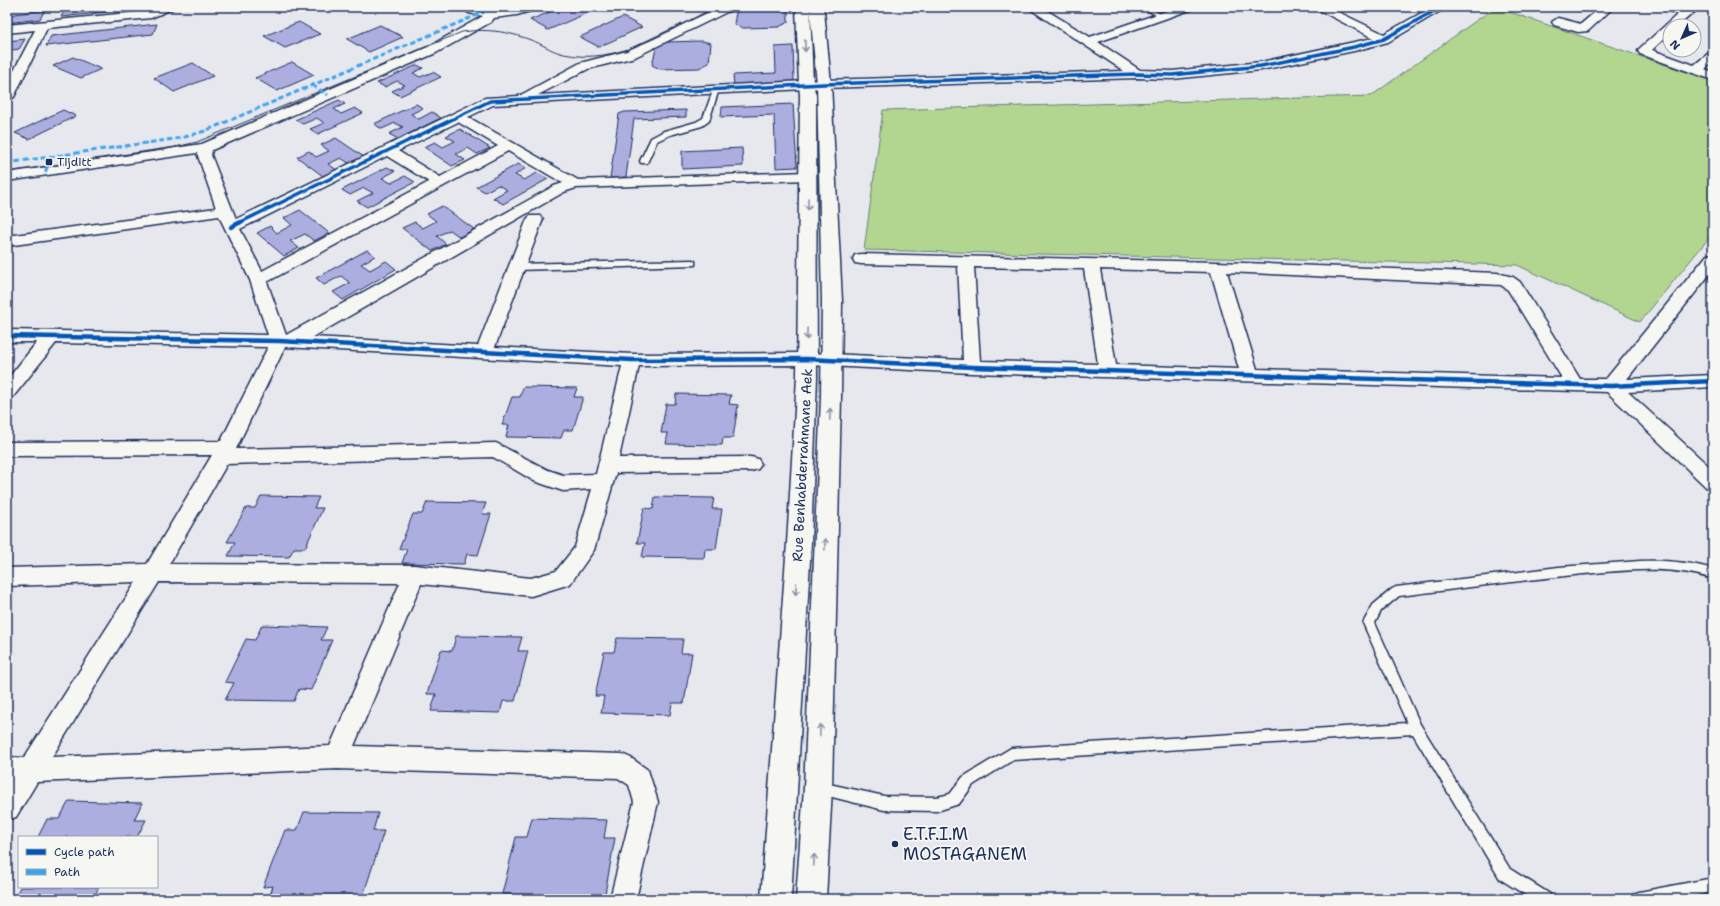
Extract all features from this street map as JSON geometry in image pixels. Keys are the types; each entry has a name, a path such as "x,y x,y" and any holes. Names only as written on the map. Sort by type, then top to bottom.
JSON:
{"main road":[{"name":"Rue Benhabderrahmane Aek","path":"803,7 815,85 832,301 818,788 811,899"},
{"name":"Rue Benhabderrahmane Aek","path":"776,899 799,543 807,359 808,95 815,85 817,7"}],"street":[{"path":"7,29 151,14 168,7"},
{"path":"466,7 472,10 500,14 509,14 532,7"},
{"path":"7,177 205,148 432,50 487,19 499,9 513,7"},
{"path":"519,99 584,66 631,54 729,7"},
{"path":"1033,7 1090,40 1137,74"},
{"path":"1090,40 1190,7"},
{"path":"1319,7 1384,38"},
{"path":"1558,22 1584,28 1608,7"},
{"path":"1668,7 1690,10"},
{"path":"7,241 228,219 388,150 490,100 815,85 1137,74 1172,75 1261,66 1354,47 1384,38 1438,8"},
{"path":"1680,18 1690,10"},
{"path":"7,97 43,25"},
{"path":"1662,35 1644,52 1713,76"},
{"path":"1695,70 1713,56"},
{"path":"456,116 575,184"},
{"path":"258,280 508,146"},
{"path":"205,148 204,155 228,219 286,341"},
{"path":"388,150 440,183"},
{"path":"7,808 18,769 153,574 224,453 286,341 559,189 575,184 808,176"},
{"path":"484,352 535,220"},
{"path":"861,259 1217,267 1496,278 1506,281 1514,286 1575,385"},
{"path":"1611,386 1713,259"},
{"path":"966,261 972,367"},
{"path":"1091,264 1108,371"},
{"path":"1217,267 1250,376"},
{"path":"7,336 286,341 632,360 807,359 972,367 1611,386 1713,381"},
{"path":"7,392 52,337"},
{"path":"7,577 153,574 414,574 531,587 563,578 584,550 606,474 632,360"},
{"path":"1611,386 1713,482"},
{"path":"7,449 224,453 496,450 541,476 563,483 606,474 751,464"},
{"path":"337,757 414,574"},
{"path":"18,769 337,757 622,766 639,778 646,802 623,899"}],"lane":[{"path":"1145,7 1160,16"},
{"path":"644,161 654,140 667,133 699,124 706,120 716,90"},
{"path":"516,268 692,263"},
{"path":"1545,899 1506,874 1416,728 1369,623 1377,608 1396,592 1588,569 1674,564 1700,569 1713,574"},
{"path":"818,788 884,803 937,804 954,799 968,781 1011,754 1416,728"},
{"path":"1639,899 1713,885"}],"green space":[{"path":"1495,7 1713,81 1713,233 1640,322 1517,265 864,250 883,110 1371,96"}],"building":[{"path":"153,7 61,17 66,8"},
{"path":"562,7 584,7 592,11 548,30 530,20"},
{"path":"659,7 682,7 670,12"},
{"path":"737,7 788,7 788,22 779,27 743,28 734,24"},
{"path":"45,10 40,19 7,23 7,15"},
{"path":"623,17 642,27 599,47 580,37"},
{"path":"299,22 320,34 285,48 264,36"},
{"path":"157,24 153,34 46,46 51,36"},
{"path":"380,25 403,37 369,52 347,39"},
{"path":"25,39 19,49 7,51 7,41"},
{"path":"702,41 711,43 709,63 699,68 660,69 652,65 657,45 667,42"},
{"path":"793,46 794,81 734,85 733,75 776,73 775,47"},
{"path":"73,57 101,69 81,78 53,66"},
{"path":"292,62 314,75 277,91 255,78"},
{"path":"193,63 213,76 174,92 154,78"},
{"path":"417,65 423,68 413,73 420,77 433,72 441,77 400,96 392,91 405,85 397,81 385,87 377,83"},
{"path":"339,100 345,104 334,109 341,114 355,108 363,113 318,134 310,129 324,123 317,118 303,124 295,120"},
{"path":"416,104 423,108 411,114 419,119 432,112 441,118 398,139 389,134 403,127 395,123 382,129 374,124"},
{"path":"793,104 797,167 776,168 774,115 721,117 722,107"},
{"path":"63,110 76,116 29,139 15,133"},
{"path":"686,110 686,117 634,119 626,177 610,178 619,114 624,112"},
{"path":"460,129 490,148 477,154 468,148 456,154 465,160 452,166 424,147 435,142 443,147 455,141 446,136"},
{"path":"336,138 364,157 350,164 341,158 328,164 337,170 323,176 297,157 309,151 316,157 329,151 321,145"},
{"path":"742,148 743,166 682,169 682,151"},
{"path":"518,164 526,168 515,175 524,180 537,173 548,179 503,204 493,198 507,190 498,185 485,192 476,187"},
{"path":"387,167 395,171 382,178 391,183 405,176 415,182 367,207 357,201 373,193 364,188 350,195 342,190"},
{"path":"442,206 474,229 460,237 450,230 437,236 446,244 432,251 402,228 415,222 423,228 436,221 427,214"},
{"path":"300,210 329,233 314,241 305,234 290,241 299,248 284,256 257,233 270,226 277,233 292,225 284,218"},
{"path":"367,250 375,256 361,264 370,270 386,261 396,269 343,300 333,292 350,283 341,276 324,285 316,278"},
{"path":"523,387 577,388 574,397 583,397 573,430 564,430 561,438 506,437 509,425 502,425 512,397 520,397"},
{"path":"676,394 731,395 729,404 738,405 733,438 723,438 722,445 666,444 668,433 661,433 666,404 675,404"},
{"path":"261,496 319,497 314,508 323,508 305,548 294,548 289,557 228,556 235,542 227,542 246,508 255,508"},
{"path":"655,497 714,498 712,509 722,509 716,549 705,549 704,558 642,557 645,543 637,543 644,508 653,509"},
{"path":"427,502 486,503 482,514 491,514 478,555 467,554 464,564 402,563 407,549 399,549 413,514 422,514"},
{"path":"262,625 327,627 321,640 332,640 311,690 299,689 294,701 225,700 234,683 225,682 246,639 255,640"},
{"path":"456,636 522,637 518,651 528,651 515,701 503,701 500,713 431,711 436,694 427,694 441,650 452,651"},
{"path":"617,638 683,639 681,653 692,653 684,703 672,703 670,715 601,713 604,696 595,696 604,652 614,652"},
{"path":"69,801 142,803 134,820 146,820 138,836 38,836 47,819 59,819"},
{"path":"304,812 378,813 373,831 384,831 363,896 349,896 347,899 269,899 273,886 263,887 285,830 297,830"},
{"path":"532,818 607,820 604,838 615,838 604,899 511,899 512,894 502,894 516,837 527,837"},
{"path":"20,888 98,888 93,899 15,897"}],"tram line":[{"path":"7,172 163,150 197,142 462,32 481,30 509,33 536,42 564,54 584,56 604,55 642,44 715,7"}],"marked path":[{"path":"7,163 181,138 205,131 484,12"},
{"path":"312,85 328,95"},
{"path":"45,172 52,157"}],"cycle path":[{"path":"231,227 490,101 824,84 1137,74 1172,75 1261,66 1354,47 1384,39 1441,7"},
{"path":"7,336 279,341 632,360 807,359 972,367 1611,386 1713,381"}],"place":[{"name":"Tijditt","path":"49,162"},
{"name":"E.T.F.I.M MOSTAGANEM","path":"895,844"}]}
